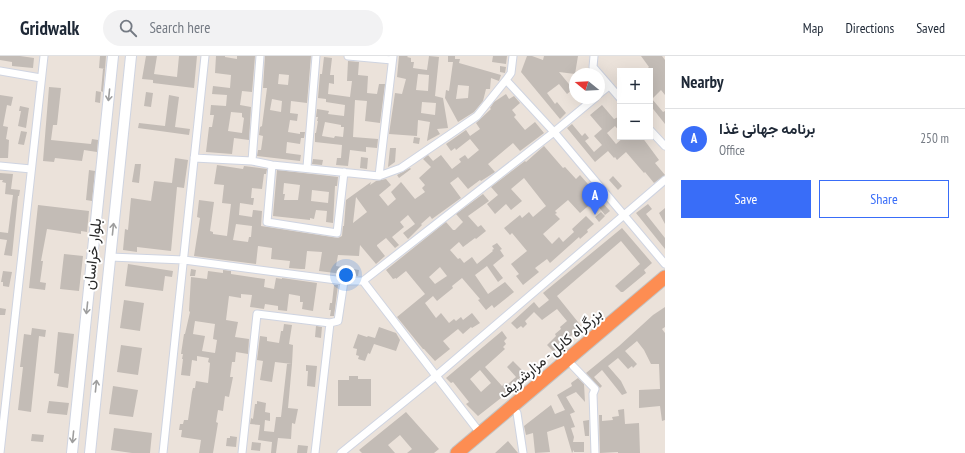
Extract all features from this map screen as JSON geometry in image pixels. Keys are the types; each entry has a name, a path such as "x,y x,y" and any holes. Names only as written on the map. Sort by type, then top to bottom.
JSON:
{"highway":[{"name":"بزرگراه کابل - مزارشریف","path":"456,453 665,277"},
{"name":"بزرگراه کابل - مزارشریف","path":"470,453 665,288"}],"main road":[{"name":"بلوار خراسان","path":"72,453 113,56"},
{"name":"بلوار خراسان","path":"90,453 131,56"},
{"path":"105,136 122,138"}],"street":[{"path":"0,453 44,56"},
{"path":"163,453 205,56"},
{"path":"252,161 260,56"},
{"path":"307,167 316,56"},
{"path":"348,56 393,58 379,176"},
{"path":"194,158 252,161 272,165 307,167 379,176 401,168 477,116 506,80 510,73 513,56"},
{"path":"594,56 593,67 617,95"},
{"path":"0,71 41,78"},
{"path":"506,80 554,132 665,264"},
{"path":"605,89 609,86"},
{"path":"110,257 184,260 344,280 363,281 588,104"},
{"path":"653,133 665,146"},
{"path":"272,165 267,222 337,233 344,172"},
{"path":"0,166 31,169"},
{"path":"341,453 436,376 665,180"},
{"path":"242,453 257,314 330,323 338,321 344,280"},
{"path":"363,281 480,433"},
{"path":"315,453 330,323"},
{"path":"573,366 595,389 593,394 595,453"},
{"path":"517,414 523,453"}],"building":[{"path":"0,56 34,58 33,68 12,66 12,62 0,60"},
{"path":"100,56 106,56 105,69 99,68"},
{"path":"146,56 157,56 154,74 177,77 179,56 197,56 194,88 153,83 153,80 142,79"},
{"path":"216,56 225,56 237,59 237,56 255,56 252,92 242,91 240,105 251,107 249,140 234,138 232,154 206,152 209,127 212,127 214,115 210,115 211,105 226,106 227,95 212,94 213,86 230,88 231,75 215,73","holes":["231,112 242,113 242,117 244,118 242,133 228,131"]},
{"path":"265,56 311,56 307,103 291,101 290,113 298,114 297,121 290,120 288,132 300,134 300,132 305,132 304,138 301,138 300,144 287,142 286,153 301,155 300,161 257,156 258,150 261,150 263,136 259,135 260,127 262,126 267,88 263,88","holes":["279,74 289,75 288,85 278,84","272,99 282,101 281,112 270,110"]},
{"path":"399,56 408,56 407,57 411,58 411,62 414,62 413,68 427,70 429,56 439,57 435,96 443,98 448,128 437,129 440,134 427,141 430,122 418,120 417,136 389,134 395,93 402,94 406,79 397,77","holes":["418,74 429,75 428,91 416,90","422,102 436,103 435,115 421,113"]},
{"path":"448,56 455,56 455,59 460,59 459,63 501,75 499,81 491,78 490,89 486,89 483,101 474,112 458,122 445,98 446,90 449,91 453,62 448,62","holes":["458,85 469,86 468,98 456,99"]},
{"path":"493,56 507,56 506,64 492,62"},
{"path":"527,56 532,56 543,60 544,56 578,56 576,68 569,68 569,73 559,72 569,84 569,92 567,94 559,84 547,93 555,104 557,102 566,113 560,119 521,72"},
{"path":"641,56 662,56 665,60 665,95 661,90 653,98 653,68 648,68 649,67"},
{"path":"324,57 332,58 330,75 334,75 334,84 329,83 328,94 350,97 352,81 347,81 348,61 359,62 358,75 368,76 367,93 377,94 379,84 385,84 380,123 365,121 367,101 355,100 353,137 378,139 377,148 366,147 366,152 350,150 348,166 336,165 337,158 341,158 342,145 315,142 315,133 318,121 318,117 316,117 317,109 329,111 328,114 344,116 345,105 326,102 326,99 318,98 320,74 322,74","holes":["325,122 341,125 341,127 344,127 343,137 335,136 334,138 322,136"]},
{"path":"500,66 506,67 505,73 500,72"},
{"path":"103,69 105,69 103,92 101,91"},
{"path":"49,87 61,88 57,125 53,125 51,140 91,144 92,139 98,140 97,152 84,150 82,161 55,158 54,162 43,161"},
{"path":"96,91 101,92 100,103 95,102"},
{"path":"146,92 153,93 151,107 144,106"},
{"path":"506,94 509,99 514,96 520,103 512,110 516,115 514,117 525,130 535,122 544,133 520,151 513,143 488,164 495,172 481,181 480,180 468,189 458,177 450,183 461,198 432,219 430,216 408,239 403,233 415,224 408,215 400,222 404,227 392,237 399,245 395,248 386,238 377,245 385,256 376,264 360,245 359,256 338,255 336,266 359,270 358,276 319,271 322,252 307,251 305,269 289,268 290,261 271,259 272,248 258,246 256,264 194,256 200,218 197,217 199,200 214,202 210,231 213,232 213,234 227,236 231,204 222,203 224,185 214,184 217,165 243,169 244,166 267,169 266,174 264,174 262,189 252,188 251,198 254,198 253,205 240,203 239,215 252,217 253,210 262,211 261,226 338,238 342,236 346,200 371,182 370,185 376,181 386,179 391,185 379,195 388,206 396,199 391,192 401,182 415,199 425,192 422,188 425,185 419,178 431,167 423,159 428,155 433,161 441,155 452,169 461,162 459,159 465,155 468,159 479,150 470,139 456,150 455,148 451,151 446,144 466,130 470,136 480,129 476,123 491,109 490,108 494,102","holes":["356,197 367,212 353,223","236,224 252,226 251,237 249,237 248,242 233,240"]},
{"path":"0,95 13,97 11,106 7,105 3,126 8,127 6,139 9,140 8,158 0,158"},
{"path":"169,95 179,97 175,127 190,129 189,135 138,128 139,123 165,126"},
{"path":"653,100 663,112 665,111 665,124 653,109"},
{"path":"602,105 614,119 617,118 617,128 615,126 607,133 616,144 621,140 644,140 659,160 655,163 665,175 654,183 626,152 617,160 608,151 595,162 567,128 572,124 582,136 585,133 589,138 585,141 594,152 602,145 594,136 602,129 590,115"},
{"path":"20,106 29,108 26,128 18,126 21,111 19,111"},
{"path":"21,131 27,132 24,145 18,144"},
{"path":"414,137 420,138 419,144 413,143"},
{"path":"544,146 563,168 565,167 576,179 580,175 610,211 605,215 594,201 580,213 568,200 555,211 557,213 555,214 560,219 543,234 552,244 559,237 563,242 574,232 572,229 586,216 594,224 587,230 588,232 580,239 579,237 550,263 547,259 535,268 539,272 523,285 516,276 519,274 511,264 527,251 512,233 510,235 504,228 520,215 522,218 529,212 533,217 546,206 524,178 511,189 522,201 511,210 506,204 495,214 487,204 498,195 491,187 525,161 526,162"},
{"path":"390,148 396,148 395,162 388,167"},
{"path":"361,157 368,158 367,169 360,168"},
{"path":"175,158 188,160 184,188 177,187 171,251 137,247 137,252 123,250 125,229 128,230 131,198 151,201 154,181 172,183"},
{"path":"313,159 323,160 322,165 312,164"},
{"path":"135,164 141,164 139,183 132,182"},
{"path":"410,168 411,169 399,178 397,175"},
{"path":"89,170 95,171 92,201 86,200"},
{"path":"277,170 338,177 337,186 335,186 333,223 326,222 327,211 316,210 314,219 310,218 310,220 273,216","holes":["284,183 300,185 298,200 284,200","312,190 329,192 328,203 311,201"]},
{"path":"0,173 13,174 11,189 20,190 18,196 12,256 4,255 7,240 0,239 0,232 8,233 13,195 5,194 6,183 2,182 3,180 0,180"},
{"path":"613,176 622,186 618,190 609,180"},
{"path":"483,194 489,201 468,216 478,227 481,225 486,231 463,247 459,242 450,250 464,263 472,257 477,264 493,251 492,250 494,249 492,246 497,243 502,249 500,250 504,256 493,265 503,278 498,282 487,266 475,275 488,294 505,282 514,292 494,308 492,305 486,310 478,300 480,299 462,278 452,286 453,288 437,301 433,296 425,303 436,318 441,313 449,323 454,319 456,321 461,317 463,320 472,313 480,323 472,328 471,327 463,334 458,329 443,341 450,349 435,361 423,349 397,317 425,294 406,271 396,279 393,279 386,270 446,222 453,230 455,230 463,222 456,214","holes":["440,267 447,276 435,284 429,277"]},
{"path":"648,204 652,209 646,214 665,238 665,249 636,213"},
{"path":"38,205 89,211 87,232 81,231 81,234 47,229 41,261 43,261 40,282 46,283 45,290 29,288"},
{"path":"665,208 665,224 659,213"},
{"path":"601,212 605,216 599,222 595,217"},
{"path":"622,228 652,263 644,270 646,273 623,292 621,292 615,286 640,264 621,241 557,296 582,327 560,345 554,352 547,345 556,336 555,334 561,329 560,327 567,321 557,309 542,320 534,312 525,321 527,324 523,328 521,326 517,329 511,323 534,302 539,308 549,300 543,293"},
{"path":"64,254 83,256 79,291 60,289"},
{"path":"128,264 173,271 172,277 165,276 163,291 125,286"},
{"path":"191,269 196,270 195,276 190,276"},
{"path":"223,270 231,271 231,274 265,279 264,287 274,289 276,278 317,283 313,311 302,309 303,302 300,302 300,296 289,294 287,311 278,310 278,306 265,304 264,309 250,307 252,295 241,294 241,298 229,296 226,320 238,322 235,337 249,339 248,354 236,352 235,362 232,362 230,377 233,377 229,397 225,396 223,411 218,410 216,422 218,423 213,453 199,453 201,440 181,437 182,430 179,430 180,424 183,424 184,420 188,420 192,392 193,388 195,388 196,381 208,383 210,363 208,362 209,358 197,356 197,361 192,360 190,376 181,375 183,354 181,354 184,334 190,312 191,277 207,279 208,271 223,273","holes":["195,321 215,324 213,339 217,340 215,353 202,351 205,336 193,334"]},
{"path":"3,271 12,272 9,287 3,286 3,282 1,282"},
{"path":"334,285 338,285 334,316 330,316 331,310 329,310 330,303 332,303"},
{"path":"124,300 144,303 140,331 120,328"},
{"path":"665,307 665,327 662,329 665,333 665,420 662,421 660,406 639,408 639,390 660,389 659,364 651,364 644,350 637,341 625,351 637,364 633,368 632,366 628,369 618,358 608,366 621,381 627,393 622,395 602,370 594,377 602,386 600,388 586,373 653,315"},
{"path":"0,308 6,309 5,315 0,315"},
{"path":"284,324 292,325 289,344 293,345 292,364 275,362 272,382 260,380 263,361 257,360 260,336 267,337 267,341 279,343"},
{"path":"316,326 322,327 321,338 315,337"},
{"path":"379,327 396,333 400,340 396,351 374,344 365,361 358,359 359,356 356,355 357,349 353,348 358,334 375,338"},
{"path":"32,328 46,330 45,337 39,336 31,412 18,410 23,367 20,367 24,334 31,335"},
{"path":"502,331 507,338 504,341 506,344 503,347 505,349 485,367 502,386 505,383 507,385 516,377 507,367 513,361 527,375 478,416 466,404 469,402 453,382 451,383 446,378","holes":["480,370 491,383 481,392 470,379"]},
{"path":"58,332 74,334 68,388 57,386 59,374 54,373"},
{"path":"121,345 142,348 138,375 117,372"},
{"path":"287,364 292,364 288,408 298,409 295,424 292,423 291,439 278,438 276,453 271,453 272,442 258,440 260,425 250,424 251,418 253,419 255,404 257,404 257,401 266,403 265,412 270,413 270,421 265,420 264,431 274,432 276,417 281,417"},
{"path":"306,365 317,366 315,387 307,386 308,371 306,371"},
{"path":"349,376 358,376 358,379 371,379 371,406 338,406 338,380 349,380"},
{"path":"578,378 584,384 585,402 576,392 566,397 575,412 570,414 575,427 571,428 574,437 573,442 584,442 584,452 574,452 574,450 572,453 564,426 547,432 550,452 535,453 533,433 526,435 524,426 551,405 555,414 565,410 557,395 572,386 571,383"},
{"path":"113,386 138,390 133,417 109,414"},
{"path":"49,401 69,403 67,415 47,413"},
{"path":"624,409 625,424 639,423 640,453 600,453 599,415 602,415 602,421 613,420 612,417 619,416 618,410"},
{"path":"406,412 439,449 434,453 407,453 412,449 400,435 388,445 395,453 362,453 359,450"},
{"path":"589,420 589,436 585,436 583,421"},
{"path":"114,428 152,433 150,453 132,453 111,450"},
{"path":"32,434 44,435 43,442 31,441"},
{"path":"230,436 237,437 236,447 226,446 227,438 230,438"},
{"path":"508,441 518,453 495,453"},
{"path":"252,442 261,443 260,451 251,450"},
{"path":"298,445 308,446 307,453 297,453"}],"place":[{"name":"برنامه جهانی غذا","path":"595,215"}]}
